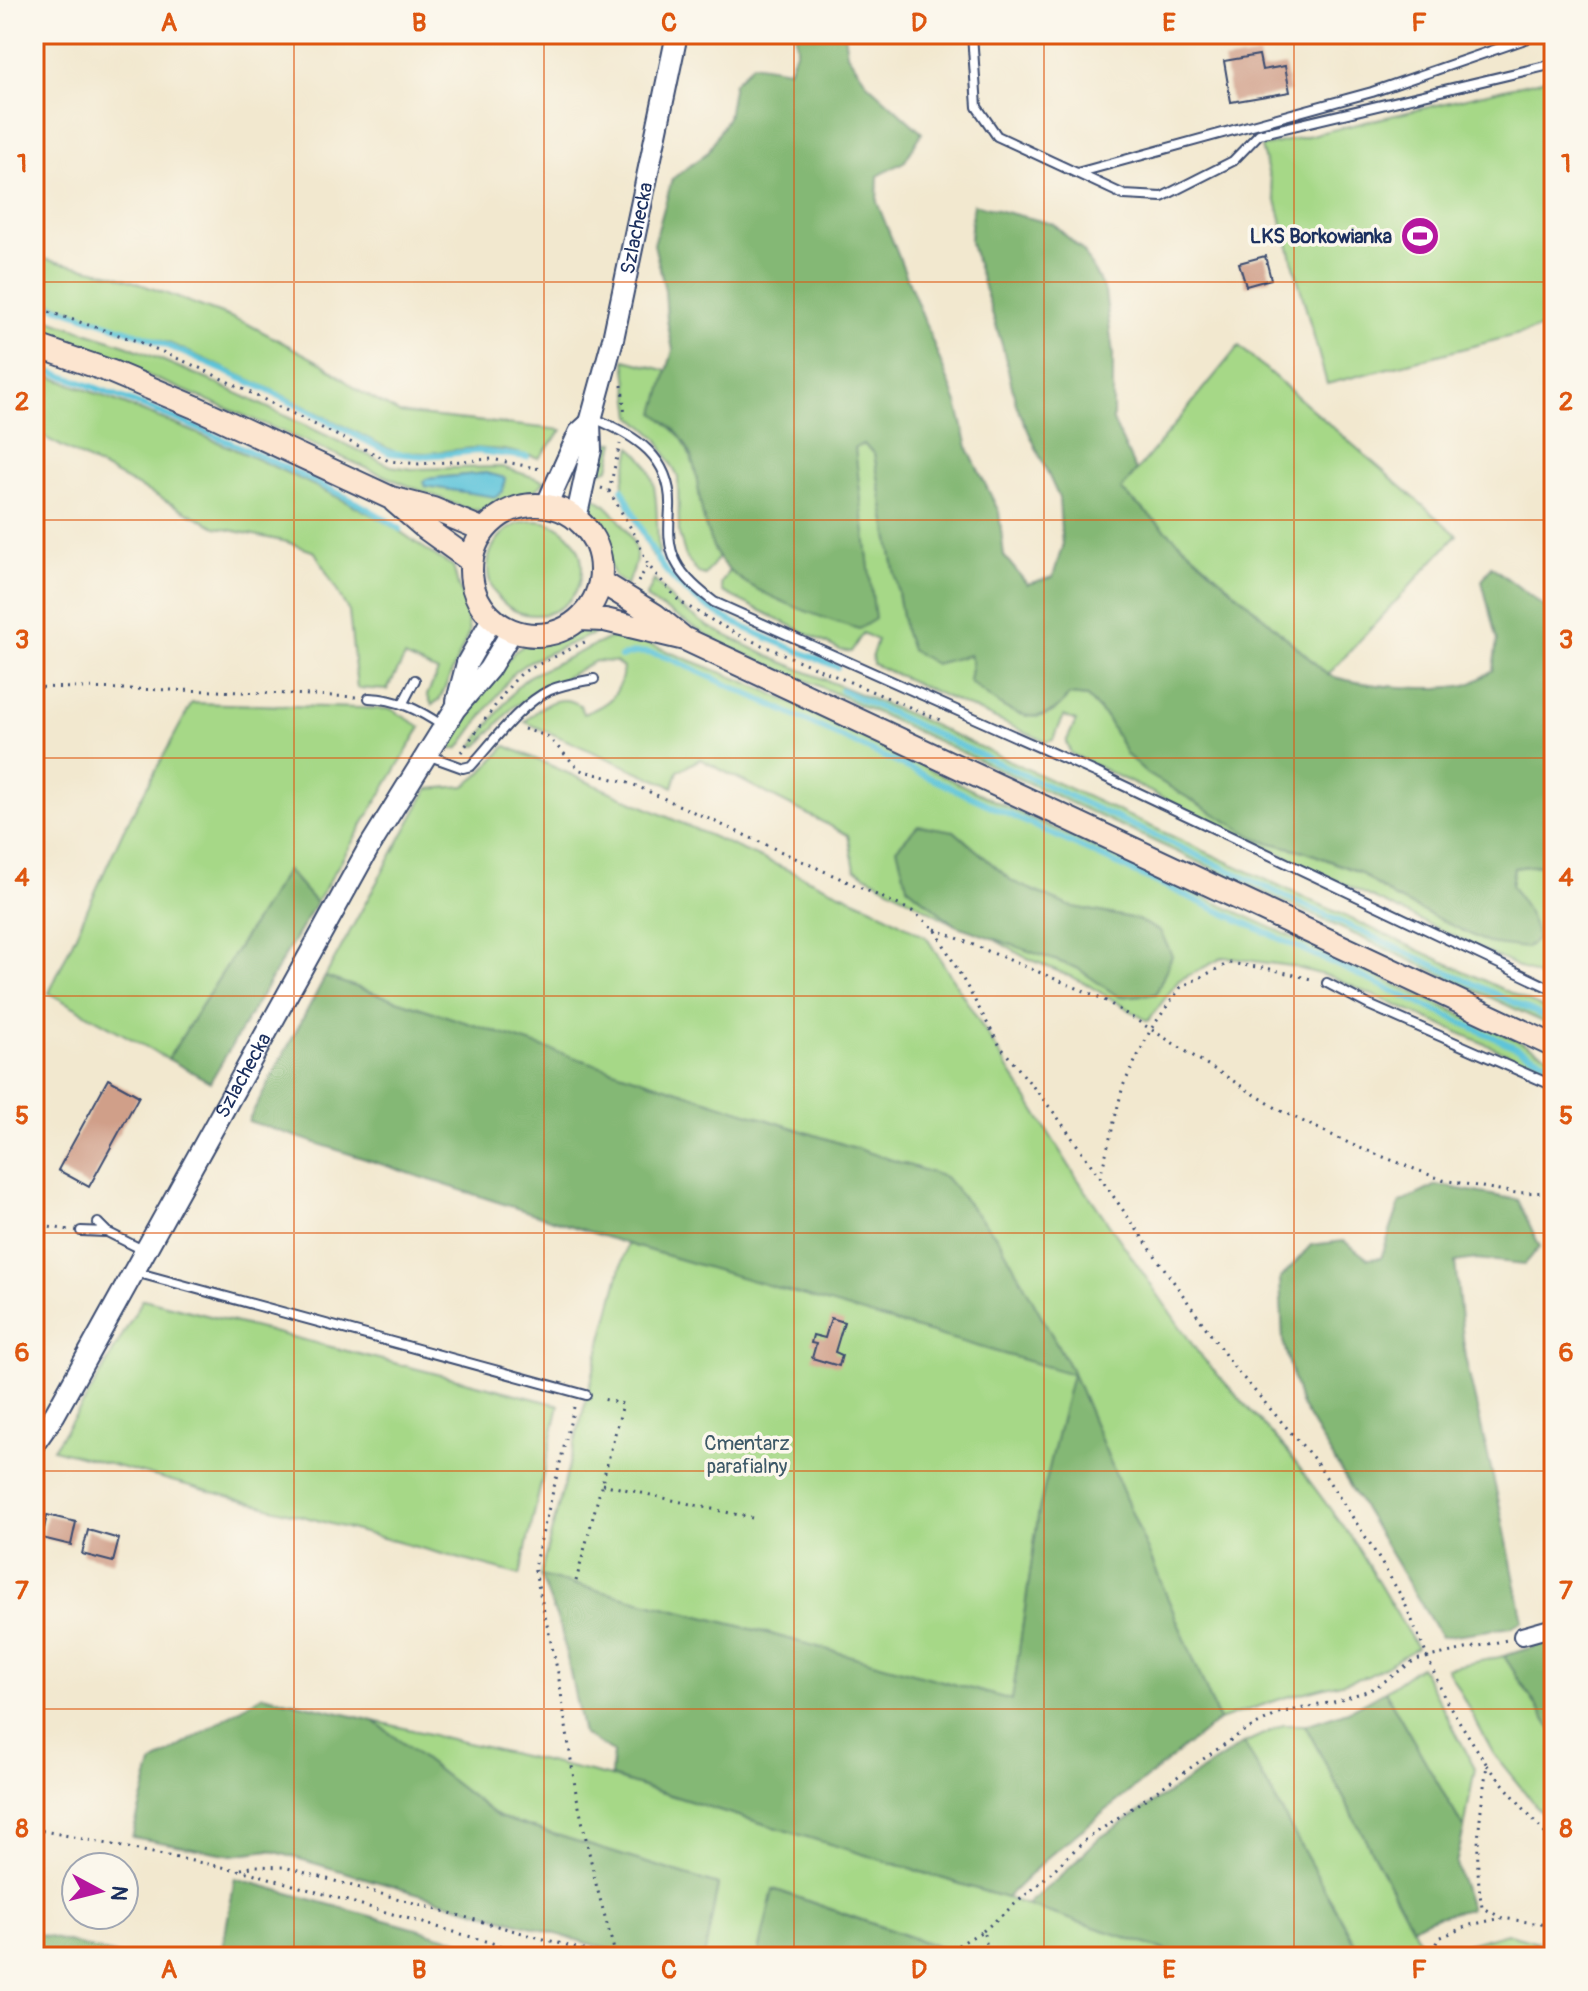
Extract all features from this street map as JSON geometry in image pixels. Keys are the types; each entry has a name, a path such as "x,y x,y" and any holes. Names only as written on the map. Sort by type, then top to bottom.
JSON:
{"main road":[{"path":"34,345 112,372 207,412 391,498 433,509 484,530"},
{"path":"391,498 471,561"},
{"path":"528,505 562,510 576,519 597,547 601,563 600,581 593,602 579,619 565,629 548,635 530,636 512,631 492,619 474,593 471,577 475,545 484,530 496,518 528,505"},
{"path":"600,581 655,615 685,639"},
{"path":"579,619 605,620 685,639 1554,1046"}],"street":[{"name":"Szlachecka","path":"576,519 591,450 591,420 613,339 677,34"},
{"name":"Szlachecka","path":"546,506 579,433 591,420"},
{"name":"Szlachecka","path":"449,717 467,663 492,619"},
{"name":"Szlachecka","path":"34,1444 55,1414 368,849 449,717 489,669 512,631"},
{"path":"1522,1636 1554,1627"}],"lane":[{"path":"972,34 977,107 997,136 1124,195 1162,197 1233,161 1259,134 1554,64"},
{"path":"1076,173 1372,92 1540,34"},
{"path":"591,420 623,430 653,452 664,470 670,497 670,547 676,564 699,591 714,602 1086,768 1554,990"},
{"path":"426,755 463,768 471,766 539,697 551,690 594,679"},
{"path":"403,703 415,680"},
{"path":"369,698 388,699 449,717"},
{"path":"1327,983 1369,1005 1554,1086"},
{"path":"98,1223 107,1232 145,1252"},
{"path":"81,1231 107,1232"},
{"path":"134,1272 582,1394"}],"path":[{"path":"34,307 137,341 202,369 389,461 419,464 492,459 544,470"},
{"path":"599,488 609,491 623,430 625,414 621,375"},
{"path":"633,591 648,565"},
{"path":"452,765 523,672 588,641"},
{"path":"34,687 369,698"},
{"path":"509,725 547,736 580,770 632,784 912,911 935,929 1101,998 1281,1111 1355,1146 1443,1180 1516,1193 1554,1192"},
{"path":"935,929 1000,1046 1056,1115 1233,1366 1314,1459 1396,1588 1445,1699 1487,1765 1554,1844"},
{"path":"1100,1178 1123,1086 1151,1029 1181,987 1229,963 1327,983"},
{"path":"34,1225 81,1231"},
{"path":"576,1581 623,1404 582,1394 534,1567 565,1710 576,1793 616,1957"},
{"path":"602,1484 752,1518"},
{"path":"937,1957 983,1931 1084,1841 1244,1731 1280,1713 1338,1701 1375,1688 1415,1660 1522,1636"},
{"path":"1487,1765 1476,1872 1482,1907 1502,1918 1554,1926"},
{"path":"34,1829 237,1870 540,1957"},
{"path":"237,1870 256,1866 284,1867 609,1957"},
{"path":"1434,1951 1439,1938 1470,1925 1502,1918"},
{"path":"983,1931 990,1957"},
{"path":"1541,1957 1554,1945"}],"green space":[{"path":"796,34 844,34 847,54 868,84 922,133 905,161 878,176 877,202 957,403 969,451 999,512 1004,556 1027,584 1053,577 1062,547 1059,498 1016,404 1003,348 970,241 973,204 1053,224 1084,252 1105,292 1113,354 1113,421 1136,471 1121,490 1328,675 1377,685 1435,688 1469,684 1493,670 1497,641 1482,581 1491,566 1554,614 1554,866 1545,864 1514,868 1511,885 1529,913 1538,939 1525,948 1488,943 1395,898 1359,872 1304,851 1259,840 1148,774 1127,755 1107,718 1087,697 1069,695 1056,710 1028,716 1006,709 969,681 972,662 969,655 935,664 911,650 905,633 874,453 863,444 855,448 875,619 859,629 827,619 751,586 725,566 709,536 687,447 677,432 655,413 673,350 665,290 654,244 672,179 708,152 728,117 734,83 752,64 789,70 797,49"},
{"name":"LKS Borkowianka","path":"1554,77 1554,325 1327,384 1261,147"},
{"path":"34,257 113,274 246,323 323,364 359,391 399,413 562,430 539,458 505,450 472,448 428,453 395,452 268,388 171,344 34,297"},
{"path":"34,315 128,346 209,380 391,466 412,469 502,467 545,481 523,496 501,505 482,510 465,508 34,330","holes":["486,473 505,478 496,497 425,486 426,479"]},
{"path":"1239,346 1457,535 1328,675 1121,490"},
{"path":"625,360 668,371 656,413 683,439 695,468 704,521 861,507 855,448 863,444 874,453 905,633 935,664 969,655 972,662 969,681 1006,709 1039,716 1056,710 1069,695 1087,697 1107,718 1127,755 1148,774 1259,840 1304,851 1359,872 1395,898 1529,913 1511,885 1514,868 1545,864 1554,866 1554,984 1071,754 1066,742 1076,721 1064,716 1053,740 1047,742 873,664 872,655 877,640 863,633 851,652 840,650 723,592 721,584 729,570 719,557 705,575 698,573 686,557 679,534 678,477 657,438 632,416"},
{"path":"34,371 165,420 293,475 386,523 453,566 465,601 469,633 440,699 432,705 427,695 438,672 405,657 387,690 357,688 349,612 315,552 287,542 216,527 34,432"},
{"path":"615,442 609,468 597,473 602,451"},
{"path":"631,447 649,469 656,496 659,553 653,557 621,492"},
{"path":"589,495 612,511 631,538 636,562 626,585 615,577 610,566 607,547 591,518"},
{"path":"535,521 553,525 568,535 578,550 582,568 578,586 568,601 553,611 535,615 517,611 502,601 492,586 488,568 492,550 502,535 517,525"},
{"path":"654,580 678,606 709,627 770,657 913,716 1554,1013 1554,1027 819,686 724,645 646,598"},
{"path":"594,625 602,630 530,661 514,672 459,748 451,749 452,736 514,652 526,644 560,638"},
{"path":"629,636 763,689 1020,813 1511,1037 1554,1058 1554,1074 1331,977 1290,966 1224,957 1179,980 1148,1021 1083,982 1023,956 988,936 1077,968 1120,997 1136,919 1069,906 1013,882 954,831 907,886 955,925 855,869 848,835 700,759 678,771 673,787 525,722 544,706 557,700 580,705 583,714 600,707 612,698 622,677 623,668 616,662 595,661 513,707 478,746 473,746 517,687 529,676 612,637 627,639"},
{"path":"192,703 391,709 421,727 316,903 287,870 168,1059 49,993 123,831"},
{"name":"Cmentarz parafialny","path":"506,746 872,907 927,938 1075,1175 1199,1354 1287,1451 1353,1540 1417,1648 1368,1676 1283,1698 1219,1720 1073,1375 1039,1510 1012,1701 763,1632 540,1576 627,1244 1072,1372 945,1177 325,977 428,789 465,786"},
{"path":"918,825 954,831 1013,882 1069,906 1136,919 1161,932 1172,956 1156,994 1119,997 1077,968 955,925 907,886 897,848"},
{"path":"287,870 316,903 210,1082 168,1059"},
{"path":"325,977 945,1177 1000,1241 1073,1373 1219,1720 1049,1856 1006,1898 611,1777 613,1752 583,1734 561,1629 540,1576 763,1632 1012,1700 1039,1510 1072,1374 627,1244 248,1121"},
{"path":"1437,1185 1518,1200 1540,1247 1525,1264 1476,1259 1455,1262 1465,1357 1523,1621 1511,1627 1441,1637 1300,1403 1283,1341 1280,1279 1311,1245 1344,1241 1368,1259 1381,1258 1400,1203"},
{"path":"143,1299 559,1405 520,1575 53,1449 87,1398"},
{"path":"1554,1640 1554,1733 1504,1656"},
{"path":"1504,1656 1554,1733 1554,1828 1493,1753 1447,1668"},
{"path":"1420,1666 1475,1768 1464,1829 1385,1691"},
{"path":"1385,1691 1464,1829 1456,1864 1470,1909 1437,1916 1412,1927 1305,1725 1351,1710"},
{"path":"263,1695 374,1721 498,1817 718,1885 704,1957 635,1957 269,1850 232,1855 132,1837 152,1764"},
{"path":"374,1721 611,1777 1006,1898 1186,1957 1106,1957 1080,1950 1067,1957 968,1957 774,1889 758,1957 704,1957 718,1885 498,1817"},
{"path":"1283,1725 1305,1725 1428,1957 1362,1957 1244,1743"},
{"path":"1244,1743 1362,1957 1186,1957 1026,1905 1098,1839"},
{"path":"235,1878 516,1957 221,1957"},
{"path":"773,1889 935,1946 918,1957 758,1957"},
{"path":"34,1933 124,1957 47,1957 34,1948"},
{"path":"1506,1933 1538,1942 1519,1957 1444,1957 1452,1949"}],"water":[{"path":"486,473 505,478 503,491 496,497 425,486 423,482 426,479"}],"building":[{"path":"1461,34 1491,34 1491,35 1464,43"},
{"path":"1259,55 1262,70 1285,66 1290,92 1231,102 1224,61"},
{"path":"1265,256 1271,279 1246,286 1239,263"},
{"path":"108,1079 139,1096 89,1187 58,1170"},
{"path":"831,1318 844,1322 835,1352 842,1355 839,1366 812,1358 816,1344 811,1343 813,1335 825,1338"},
{"path":"47,1515 76,1522 71,1545 42,1538"},
{"path":"88,1530 119,1539 113,1562 82,1554"}],"waterway":[{"path":"34,300 142,335 184,353 263,388 390,453 423,456 478,451 527,457"},
{"path":"34,366 184,422 337,493 400,529"},
{"path":"622,489 662,566 678,584 742,627 837,667"},
{"path":"621,657 642,652 674,660 1554,1065"},
{"path":"841,690 1554,1021"}],"place":[{"name":"LKS Borkowianka","path":"1420,236"}]}
